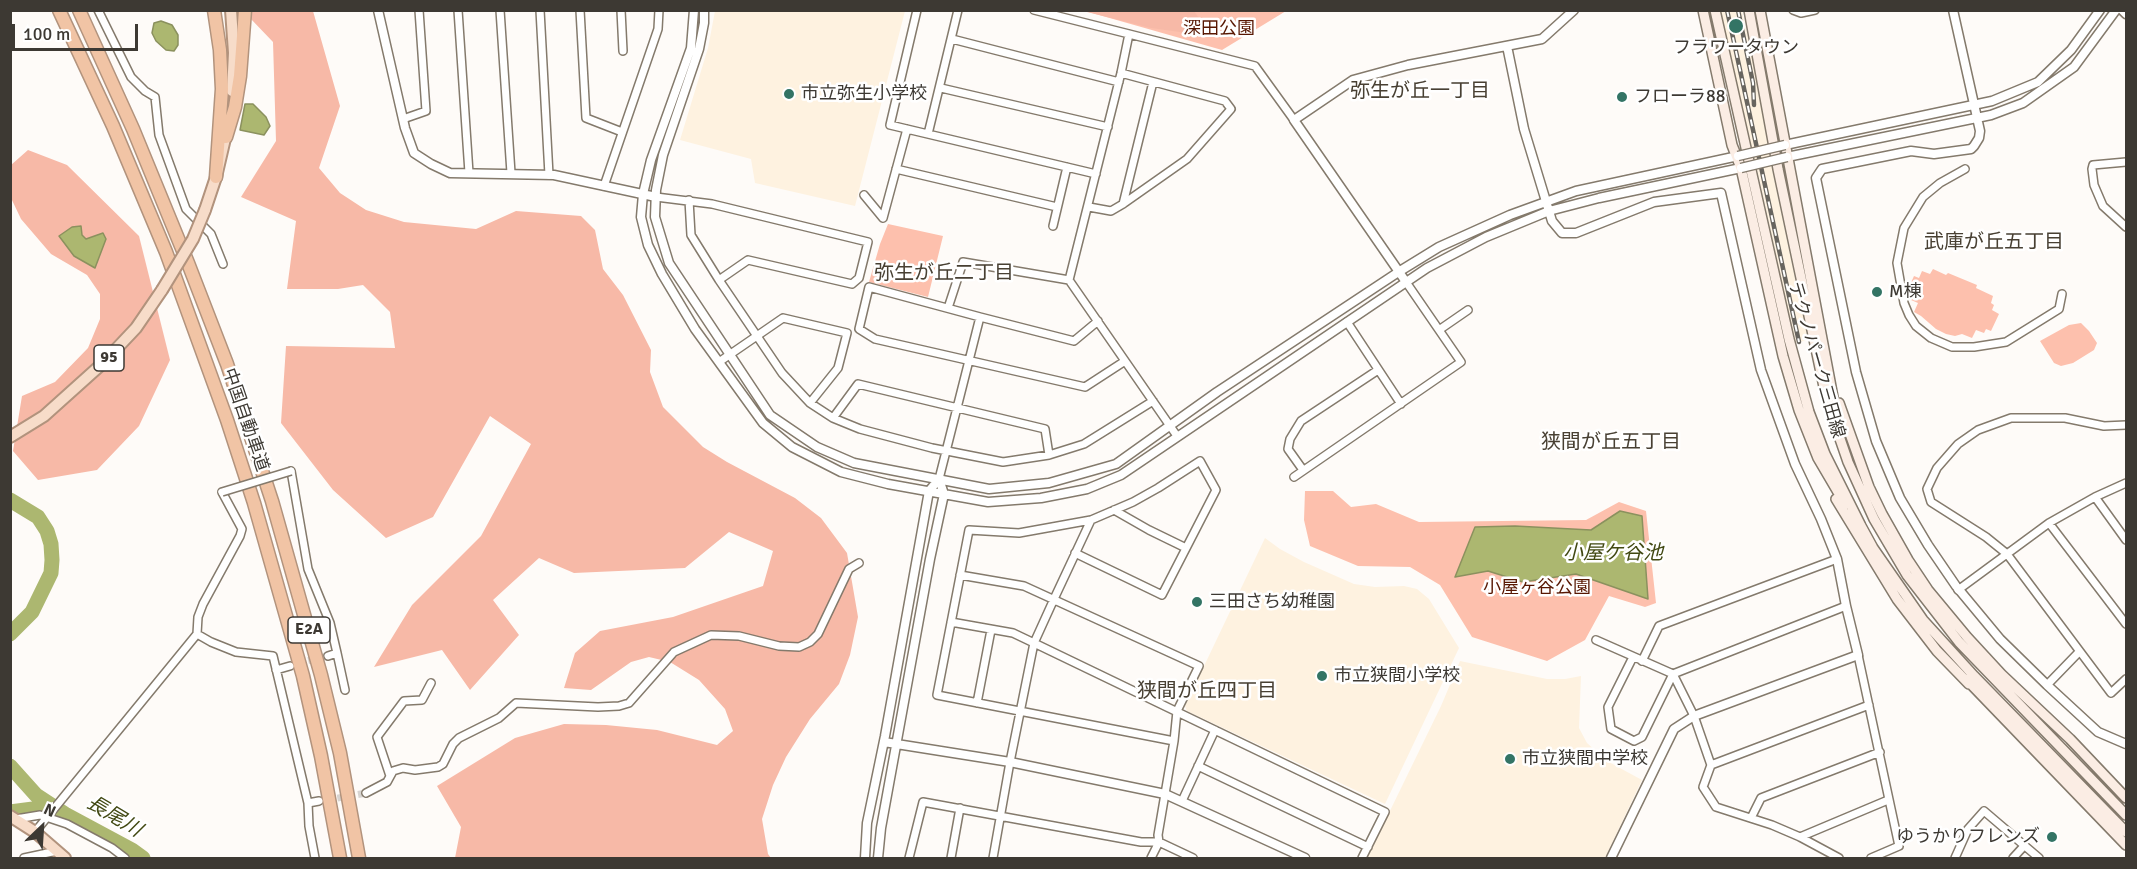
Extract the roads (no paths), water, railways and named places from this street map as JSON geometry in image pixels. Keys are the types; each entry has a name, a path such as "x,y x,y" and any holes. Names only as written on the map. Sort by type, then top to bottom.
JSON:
{"highway":[{"name":"中国自動車道","path":"59,10 113,126 166,252 227,420 264,537 303,676 340,858"},
{"name":"中国自動車道","path":"79,10 133,129 227,364 241,406 285,544 321,675 340,753 359,858"},
{"path":"214,10 220,50 222,89 216,177"},
{"path":"226,137 235,107 240,76 245,10"}],"main road":[{"name":"95","path":"10,437 44,416 76,389 120,346 136,328 162,290 193,239 216,177 226,137 234,76 231,10"},
{"path":"1703,10 1730,135 1741,168 1783,356 1806,434 1825,479 1853,530 1897,599 1936,651 2127,845"},
{"name":"テクノパーク三田線","path":"1715,10 1809,412 1825,454 1861,526 1873,548 1923,620 1974,676 2127,832"},
{"name":"テクノパーク三田線","path":"1749,10 1780,180 1827,401 1848,462 1874,519 1907,575 1959,642 2127,815"},
{"path":"1760,10 1786,158 1833,387 1869,488 1908,560 1928,590 1967,637 2003,676 2070,739 2127,798"},
{"path":"1833,387 1834,406 1848,462"},
{"path":"1799,410 1818,458 1838,494 1861,526"},
{"path":"1923,620 1969,684"},
{"path":"1959,642 2003,676"},
{"path":"13,817 35,832 61,855"}],"street":[{"path":"98,10 131,77 144,91 155,97 159,135 186,209 211,234 223,264"},
{"path":"378,10 403,119 414,153 430,164 450,173 549,175 656,197 688,200 868,242 859,278 852,284 748,260 719,280"},
{"path":"403,119 426,111 419,10"},
{"path":"458,10 469,173"},
{"path":"500,10 511,173"},
{"path":"540,10 549,175"},
{"path":"580,10 586,118 622,132"},
{"path":"621,10 624,51"},
{"path":"604,186 658,29 659,10"},
{"path":"694,10 692,48 651,160 641,216 648,245 667,284 695,329 763,423 792,447 841,472 888,484 988,502 1041,498 1087,489 1121,475 1428,268 1486,237 1549,211 1599,198 1991,115 2023,103 2074,67 2116,10"},
{"path":"704,10 699,49 663,155 656,197 655,217 669,263 770,415 817,447 854,463 989,489 1048,483 1116,464 1210,397 1400,271 1439,247 1510,215 1576,190 1992,101 2038,82 2071,50 2100,10"},
{"path":"917,10 890,125 1096,174"},
{"path":"928,134 958,10"},
{"path":"1034,10 1255,66 1400,271 1461,362 1294,477"},
{"path":"1294,120 1353,80 1408,65 1542,39 1574,10"},
{"path":"1793,10 1801,13 1815,10"},
{"path":"1953,10 1977,118 1979,138 1971,149 1934,153 1911,151 1822,170 1816,178 1856,372 1876,441 1900,498 1928,546 1958,590 2000,639 2098,732 2127,744"},
{"path":"2122,10 2127,14"},
{"path":"1069,280 1089,207 1129,34"},
{"path":"952,39 1119,82"},
{"path":"1507,46 1524,129 1549,211 1556,228 1562,233 1568,235 1576,233 1654,202 1722,193 1761,370 1796,464 1837,559 1899,846 1871,858"},
{"path":"1089,207 1111,212 1123,204 1187,159 1231,109 1225,101 1121,73"},
{"path":"1123,204 1153,82"},
{"path":"940,88 1108,127"},
{"path":"864,195 883,218 907,129"},
{"path":"2127,162 2093,165 2092,169 2094,185 2103,206 2127,227"},
{"path":"1053,226 1067,167"},
{"path":"1965,168 1940,183 1923,197 1904,228 1897,263 1904,303 1916,326 1931,338 1952,347 1974,347 2006,342 2059,309 2062,294"},
{"path":"896,169 1058,207"},
{"path":"688,200 691,235 756,336 782,373 810,403 833,418 860,429 946,451 1003,462 1049,455 1084,444 1153,401"},
{"path":"948,308 963,261 1069,280 1179,435"},
{"path":"1098,321 1074,341 869,287 859,329 875,339 1085,387 1125,361"},
{"path":"1439,330 1468,310"},
{"path":"865,858 867,823 884,742 929,491 939,479 980,317"},
{"path":"719,362 783,318 847,333 838,368 810,403"},
{"path":"1347,322 1401,404"},
{"path":"1303,471 1288,449 1290,439 1301,421 1378,370"},
{"path":"833,418 858,384 1045,429 1049,455"},
{"path":"2127,425 2104,426 2065,418 2011,418 1978,430 1958,444 1936,468 1927,489 1930,502 1986,537 2007,554 2111,693 2127,679"},
{"path":"1076,553 1162,595 1216,490 1200,461 1158,488 1091,520 1019,533 969,530 937,695 1174,741"},
{"path":"35,832 197,634 198,617 203,603 242,529 222,492 291,471 308,569 330,623 345,690"},
{"path":"878,858 896,743 944,494 939,479"},
{"path":"1958,590 2049,523 2127,483"},
{"path":"2096,497 2127,540"},
{"path":"1114,510 1186,548"},
{"path":"993,858 1034,643 1091,520"},
{"path":"2049,523 2127,624"},
{"path":"1642,661 1659,626 1837,559"},
{"path":"366,793 387,782 393,771 403,768 415,770 438,767 443,764 453,744 459,738 499,718 516,703 609,707 629,703 674,652 711,635 739,636 779,646 799,646 810,642 818,634 849,569 859,563"},
{"path":"960,575 1024,586 1199,666 1177,711 1158,835 1159,842 1151,858"},
{"path":"1633,657 1608,707 1611,729 1634,741 1642,737 1673,674 1846,606"},
{"path":"951,622 1013,633 1385,812 1362,858"},
{"path":"977,703 991,630"},
{"path":"197,634 236,652 273,656 308,803 309,826 315,858"},
{"path":"1596,640 1673,674 1694,716 1711,765 1703,787 1716,807 1800,837 1839,858"},
{"path":"2047,685 2079,652"},
{"path":"328,656 337,653"},
{"path":"1611,858 1674,729 1694,716 1858,655"},
{"path":"276,670 290,666"},
{"path":"390,776 377,736 404,701 422,700 431,683"},
{"path":"1711,765 1869,705"},
{"path":"1182,801 1215,730"},
{"path":"884,742 1010,762 1165,794 1305,858"},
{"path":"1751,818 1761,798 1880,752"},
{"path":"1198,766 1368,847"},
{"path":"1800,837 1888,800"},
{"path":"308,803 319,801"},
{"path":"909,858 923,801 1141,842 1159,842 1193,858"},
{"path":"951,858 960,808"},
{"path":"1955,858 1968,829 1984,811 2039,858"},
{"path":"13,817 40,815 67,824 112,848 125,858"},
{"path":"2013,858 2024,846"},
{"path":"24,858 61,855"}],"water":[{"path":"161,21 172,25 178,35 178,45 174,51 166,50 156,41 152,33 154,23"},
{"path":"245,104 253,104 266,117 270,126 264,135 240,130"},
{"path":"81,226 82,235 86,239 103,233 106,239 95,268 74,256 59,236 72,227"},
{"name":"小屋ケ谷池","path":"1620,511 1642,516 1648,599 1576,574 1523,582 1488,571 1455,577 1475,527 1515,526 1591,530"}],"waterway":[{"name":"長尾川","path":"10,500 38,517 47,531 52,560 51,573 32,612 10,634"},
{"name":"長尾川","path":"10,766 36,795 143,858"},
{"path":"10,812 33,809 59,813"}],"tunnel":[{"path":"298,663 328,656"},
{"path":"327,800 366,793"}],"railway":[{"path":"1727,10 1799,342"},
{"path":"1738,10 1753,83 1754,105"}],"place":[{"name":"フラワータウン","path":"1736,26"},
{"name":"市立弥生小学校","path":"789,94"},
{"name":"フローラ88","path":"1622,97"},
{"name":"M棟","path":"1877,292"},
{"name":"三田さち幼稚園","path":"1197,602"},
{"name":"市立狭間小学校","path":"1322,676"},
{"name":"市立狭間中学校","path":"1510,759"},
{"name":"ゆうかりフレンズ","path":"2052,837"}],"district":[{"name":"弥生が丘一丁目","path":"1420,92"},
{"name":"武庫が丘五丁目","path":"1994,243"},
{"name":"弥生が丘二丁目","path":"944,274"},
{"name":"狭間が丘五丁目","path":"1611,443"},
{"name":"狭間が丘四丁目","path":"1207,692"}],"park label":[{"name":"深田公園","path":"1219,29"},
{"name":"小屋ヶ谷公園","path":"1537,588"}]}
